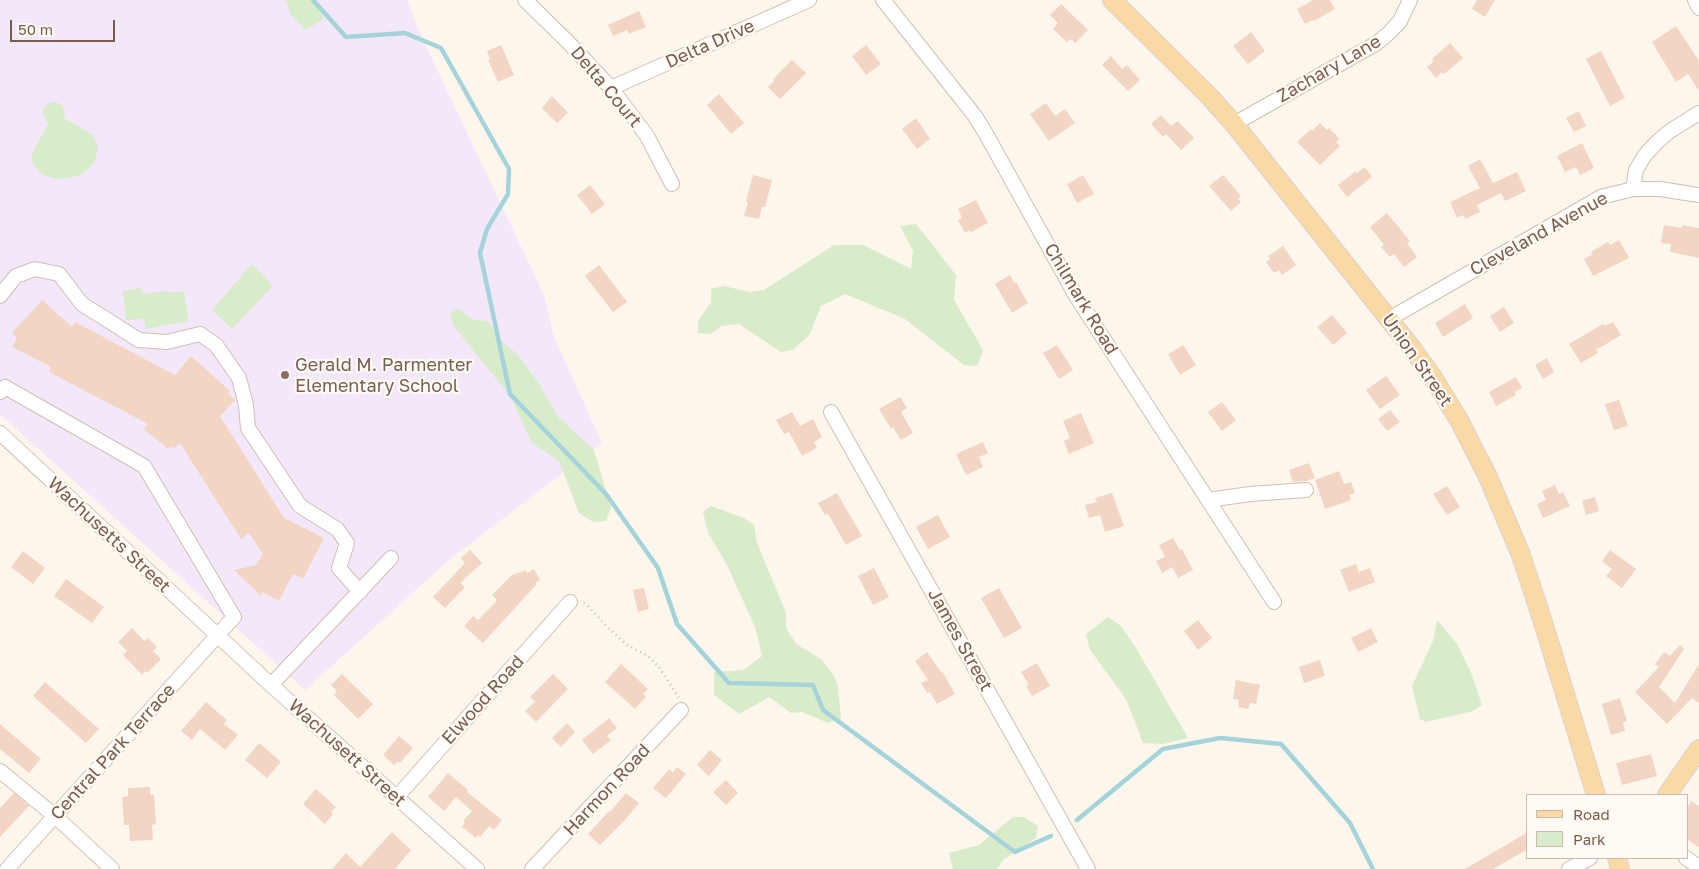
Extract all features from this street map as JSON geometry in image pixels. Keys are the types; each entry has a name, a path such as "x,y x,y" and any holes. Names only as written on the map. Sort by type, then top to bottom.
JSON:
{"main road":[{"name":"Union Street","path":"1112,0 1210,97 1234,124 1432,376 1472,443 1520,555 1542,619 1596,794"},
{"path":"1668,794 1699,749"}],"street":[{"name":"Delta Drive","path":"611,88 809,0"},
{"name":"Chilmark Road","path":"884,0 982,128 998,152 1076,296 1274,602"},
{"name":"Zachary Lane","path":"1234,124 1377,42 1390,32 1400,20 1410,0"},
{"path":"1695,0 1699,8"},
{"name":"Delta Court","path":"526,1 611,88 646,136 672,184"},
{"path":"1633,188 1636,170 1645,155 1670,131 1699,113"},
{"name":"Cleveland Avenue","path":"1389,319 1588,203 1616,192 1633,188 1660,189 1699,195"},
{"path":"0,296 16,276 35,269 59,274 82,304 139,340 167,342 200,334 216,346 239,378 246,405 248,428 300,506 337,529 347,543 339,568 360,592"},
{"name":"Central Park Terrace","path":"2,385 144,466 234,617 219,636 7,869"},
{"name":"James Street","path":"831,412 1088,869"},
{"name":"Wachusetts Street","path":"0,433 219,636"},
{"path":"1208,500 1250,494 1306,490"},
{"path":"271,685 391,558"},
{"name":"Elwood Road","path":"396,798 570,602"},
{"name":"Wachusett Street","path":"219,636 396,798 477,869"},
{"name":"Harmon Road","path":"532,869 682,710"},
{"path":"0,770 56,816 112,869"},
{"path":"1569,869 1588,859"},
{"path":"1687,859 1699,867"}],"path":[{"path":"570,602 581,602 588,606 627,646 648,656 659,666 680,698 682,710"}],"shaded area":[{"name":"Gerald M. Parmenter Elementary School","path":"0,0 407,0 425,44 544,295 554,337 602,443 450,559 305,690 0,414"}],"green space":[{"path":"286,0 316,0 322,11 323,19 306,30 291,15"},
{"path":"53,102 63,107 65,112 64,118 94,136 98,149 94,163 82,174 70,178 56,179 43,175 34,166 31,155 49,123 43,113 44,108"},
{"path":"916,224 956,275 954,300 983,350 977,366 964,365 905,319 845,294 821,306 810,334 793,350 781,352 739,324 721,326 711,334 698,333 698,321 711,302 711,289 724,286 749,292 764,290 834,245 863,245 911,269 913,251 900,226"},
{"path":"252,264 273,286 232,329 212,310"},
{"path":"141,288 143,294 184,291 188,321 146,329 144,319 126,320 123,291"},
{"path":"458,309 473,320 488,321 499,339 518,355 538,382 558,417 594,450 611,507 606,521 593,522 579,513 559,461 532,443 510,396 453,325 450,313"},
{"path":"711,506 744,518 754,525 757,543 786,613 786,628 796,644 821,659 833,674 838,686 841,719 828,723 802,712 791,713 769,697 739,714 714,695 714,672 744,670 762,656 755,627 726,563 708,533 703,512"},
{"path":"1108,617 1121,626 1136,648 1188,738 1163,744 1143,743 1126,699 1090,650 1086,634"},
{"path":"1437,620 1457,644 1472,675 1482,705 1473,711 1426,722 1420,719 1412,686 1433,641"},
{"path":"1013,817 1024,817 1038,826 1036,838 1004,859 997,869 953,869 949,853 979,845"}],"building":[{"path":"1313,0 1330,0 1335,9 1305,24 1297,9"},
{"path":"1477,0 1495,0 1485,17 1472,9"},
{"path":"1061,4 1088,30 1075,43 1071,39 1067,42 1053,29 1058,23 1050,15"},
{"path":"639,11 646,27 629,34 627,30 613,36 608,25"},
{"path":"1676,26 1699,61 1699,91 1688,74 1676,82 1652,42"},
{"path":"1251,32 1265,51 1248,64 1233,46"},
{"path":"1450,43 1463,58 1444,74 1442,72 1436,78 1427,67 1434,61 1432,59"},
{"path":"501,45 514,75 498,82 488,60 490,59 487,51"},
{"path":"866,45 881,64 866,75 852,56"},
{"path":"1601,51 1625,98 1610,106 1586,59"},
{"path":"1111,56 1122,69 1127,65 1140,80 1128,91 1102,65"},
{"path":"792,60 806,73 780,99 768,87 775,80 773,79"},
{"path":"719,94 744,123 731,134 707,105"},
{"path":"552,96 568,113 557,123 542,108"},
{"path":"1046,103 1055,116 1065,109 1075,123 1049,141 1030,114"},
{"path":"1579,111 1586,126 1574,132 1566,118"},
{"path":"1161,115 1171,126 1178,121 1194,138 1181,150 1166,134 1163,137 1151,124"},
{"path":"916,118 930,139 917,149 902,129"},
{"path":"1320,123 1327,130 1329,128 1340,139 1336,142 1340,146 1320,165 1297,142"},
{"path":"1582,143 1594,168 1580,175 1576,167 1565,172 1557,156"},
{"path":"1480,159 1493,183 1517,172 1526,191 1505,201 1501,193 1477,205 1480,212 1465,219 1464,215 1457,218 1450,202 1480,188 1468,166"},
{"path":"1365,167 1372,177 1347,197 1338,185"},
{"path":"753,175 772,180 765,207 762,207 759,219 744,216"},
{"path":"1083,175 1094,194 1077,203 1067,184"},
{"path":"1223,175 1241,196 1238,199 1241,202 1231,211 1209,186"},
{"path":"590,185 605,204 592,214 577,195"},
{"path":"976,200 988,223 965,233 958,220 962,218 958,209"},
{"path":"1387,213 1410,241 1407,243 1417,257 1404,267 1394,254 1390,257 1381,247 1384,245 1370,227"},
{"path":"1664,225 1682,228 1682,225 1699,228 1699,258 1670,252 1671,244 1661,243"},
{"path":"1619,240 1629,258 1593,276 1584,259 1593,254 1591,252 1608,242 1610,245"},
{"path":"1283,246 1296,265 1282,275 1279,270 1274,273 1266,262 1270,259 1268,256"},
{"path":"599,265 627,302 613,312 585,276"},
{"path":"1010,275 1028,303 1012,313 995,284"},
{"path":"42,300 72,327 75,322 175,375 191,356 230,391 228,393 235,400 220,416 284,518 324,538 303,579 293,574 279,601 262,592 261,596 234,570 256,565 263,554 249,533 241,539 180,443 174,449 171,446 168,449 144,429 148,424 49,372 51,367 12,347 17,338 12,333"},
{"path":"1465,304 1473,318 1443,337 1435,323"},
{"path":"1504,307 1514,323 1500,332 1490,316"},
{"path":"1332,315 1347,333 1333,345 1317,327"},
{"path":"1613,322 1621,335 1596,350 1598,353 1581,363 1569,344 1603,324 1605,326"},
{"path":"1057,345 1073,370 1059,379 1043,353"},
{"path":"1183,345 1196,365 1180,375 1168,354"},
{"path":"1547,358 1554,372 1543,379 1535,365"},
{"path":"1386,376 1400,395 1380,409 1366,390"},
{"path":"1516,377 1522,388 1515,392 1516,395 1496,406 1489,392"},
{"path":"900,397 907,408 901,412 913,433 901,440 893,427 891,429 879,409"},
{"path":"1619,400 1628,426 1614,430 1605,404"},
{"path":"1222,402 1236,420 1222,431 1208,412"},
{"path":"1390,410 1400,422 1387,431 1378,419"},
{"path":"792,412 800,426 813,419 822,437 814,442 817,448 802,456 789,432 784,434 776,420"},
{"path":"1081,413 1094,443 1069,454 1064,441 1070,438 1063,421"},
{"path":"983,442 988,453 979,457 983,467 966,475 956,454"},
{"path":"1309,463 1315,478 1293,482 1289,470"},
{"path":"1339,471 1344,484 1351,482 1355,493 1349,495 1351,500 1325,509 1315,480"},
{"path":"1555,485 1559,494 1563,492 1570,506 1543,518 1537,504 1546,500 1542,491"},
{"path":"1447,486 1460,507 1447,515 1433,494"},
{"path":"837,493 862,536 846,545 828,514 825,515 818,503"},
{"path":"1112,493 1124,526 1105,532 1100,515 1089,518 1085,505 1097,502 1095,498"},
{"path":"1595,497 1599,511 1586,515 1582,501"},
{"path":"938,515 950,537 928,549 916,527"},
{"path":"1173,538 1180,550 1182,549 1193,570 1178,578 1172,567 1162,573 1156,561 1165,557 1159,545"},
{"path":"470,550 482,563 460,583 465,587 445,608 433,597 465,563 461,558"},
{"path":"1610,550 1636,569 1622,588 1606,576 1612,569 1602,561"},
{"path":"23,551 45,568 33,584 11,567"},
{"path":"1356,564 1359,572 1370,568 1375,582 1349,592 1340,570"},
{"path":"874,568 889,597 873,605 858,576"},
{"path":"534,569 540,580 536,582 536,585 483,643 464,626 473,616 478,620 495,603 497,600 492,595 512,575 526,570 527,573"},
{"path":"66,579 104,607 92,623 54,596"},
{"path":"644,588 649,609 638,612 633,590"},
{"path":"999,588 1022,628 1004,638 981,598"},
{"path":"1198,620 1212,638 1198,650 1184,631"},
{"path":"132,628 144,641 148,638 157,647 153,651 161,659 147,673 145,671 142,675 123,655 127,651 118,642"},
{"path":"1371,628 1378,642 1358,652 1351,638"},
{"path":"1680,645 1684,649 1659,687 1675,703 1699,664 1699,703 1692,698 1667,724 1635,692 1659,667 1655,664 1664,652 1670,656"},
{"path":"927,652 942,671 955,694 937,704 930,692 927,693 921,683 928,680 915,661"},
{"path":"1320,660 1325,676 1304,683 1299,667"},
{"path":"1037,663 1050,686 1032,696 1026,686 1029,685 1021,672"},
{"path":"621,664 648,689 643,694 646,697 635,709 605,682"},
{"path":"342,674 373,704 358,719 334,695 337,691 331,685"},
{"path":"553,674 568,689 536,722 525,711 535,702 530,697"},
{"path":"1236,680 1260,685 1256,704 1250,703 1248,709 1238,707 1239,700 1233,699"},
{"path":"45,682 99,729 86,743 33,696"},
{"path":"1620,698 1627,721 1623,722 1625,731 1611,735 1602,704"},
{"path":"206,702 227,720 224,724 238,735 225,750 200,729 192,740 181,731"},
{"path":"609,718 617,728 607,736 611,740 593,754 582,740"},
{"path":"567,723 575,732 561,747 552,738"},
{"path":"0,724 41,759 29,773 0,749"},
{"path":"399,736 413,748 400,763 398,761 394,765 383,755"},
{"path":"259,743 281,762 267,778 245,760"},
{"path":"710,750 722,760 709,776 697,765"},
{"path":"1651,754 1657,776 1622,785 1616,763"},
{"path":"677,767 686,774 666,798 653,788 669,769 673,772"},
{"path":"448,773 468,790 467,792 502,820 494,830 489,826 480,837 478,835 476,838 462,827 465,823 463,821 472,811 456,797 444,811 428,797"},
{"path":"726,780 738,793 726,805 713,792"},
{"path":"150,787 150,795 154,795 156,824 152,825 153,840 130,841 129,825 124,825 122,797 128,796 128,788"},
{"path":"316,789 336,807 325,824 303,804"},
{"path":"14,793 29,806 0,837 0,808"},
{"path":"626,793 639,803 600,845 588,834"},
{"path":"1691,801 1699,806 1699,847 1689,841 1689,805"},
{"path":"392,832 411,850 395,869 332,869 346,853 360,867"},
{"path":"1526,833 1526,850 1493,869 1465,869"}],"waterway":[{"path":"313,0 346,37 405,33 441,48 509,169 508,194 487,229 480,253 510,394 606,494 658,568 677,624 729,683 813,685 823,710 1015,852 1051,836"},
{"path":"1077,820 1163,749 1220,738 1281,744 1350,823 1373,869"}],"place":[{"name":"Gerald M. Parmenter Elementary School","path":"285,375"}]}
